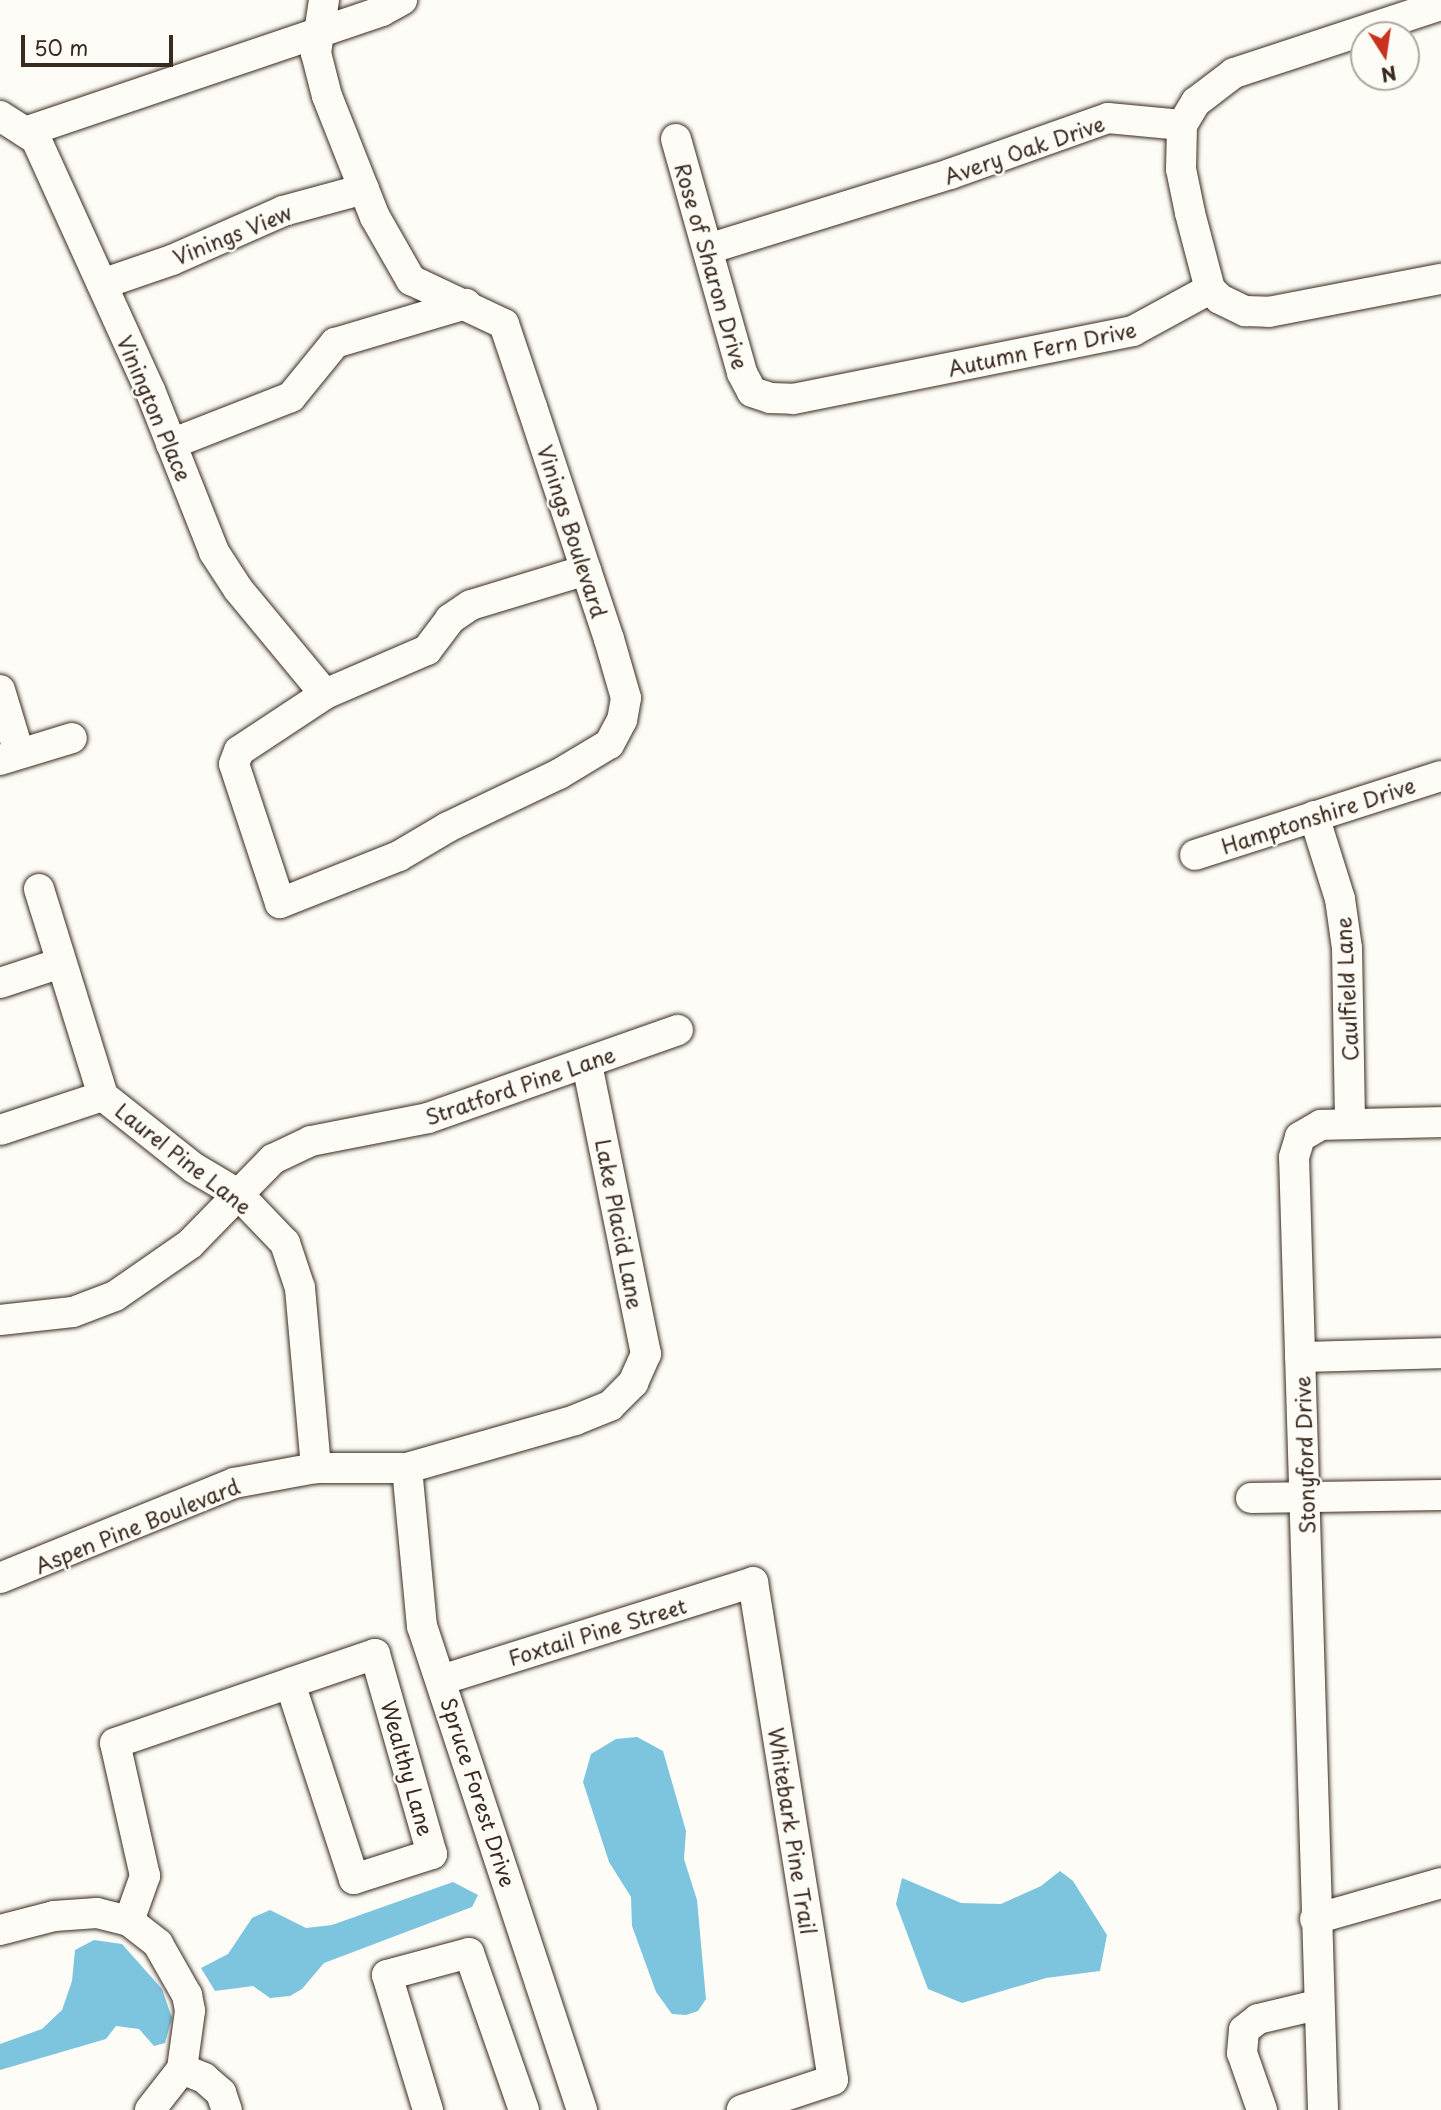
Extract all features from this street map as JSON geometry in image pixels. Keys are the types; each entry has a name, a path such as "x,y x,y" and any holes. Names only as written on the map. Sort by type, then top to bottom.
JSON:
{"street":[{"name":"Vinings Boulevard","path":"324,0 316,53 327,96 364,189 411,279 504,324 626,698 622,720 609,744 399,856 280,903 234,757 325,694"},
{"path":"25,132 402,0"},
{"path":"1441,5 1234,73 1196,102 1182,125 1181,169 1210,289 1220,299 1245,311 1269,313 1441,279"},
{"name":"Vinington Place","path":"0,116 36,139 171,444 214,552 238,589 325,694"},
{"name":"Avery Oak Drive","path":"708,249 950,174 1108,118 1182,125"},
{"name":"Rose of Sharon Drive","path":"676,139 742,373 752,392"},
{"name":"Vinings View","path":"102,284 172,260 283,211 364,189"},
{"name":"Autumn Fern Drive","path":"752,392 793,399 1133,331 1210,289"},
{"path":"171,444 291,397 334,343 466,304"},
{"path":"325,694 427,650 450,619 471,604 586,570"},
{"path":"0,690 10,756 72,738"},
{"name":"Hamptonshire Drive","path":"1195,855 1441,776"},
{"name":"Caulfield Lane","path":"1314,816 1344,923 1350,1124"},
{"name":"Laurel Pine Lane","path":"39,889 103,1096 194,1168 238,1194 285,1243 300,1288 316,1468"},
{"path":"0,983 61,963"},
{"name":"Stratford Pine Lane","path":"0,1320 73,1312 114,1296 190,1244 273,1159 311,1141 428,1118 678,1030"},
{"name":"Lake Placid Lane","path":"587,1063 646,1354 633,1383"},
{"path":"0,1129 103,1096"},
{"name":"Stonyford Drive","path":"1323,2110 1317,2005 1295,1147 1310,1129 1350,1124 1441,1122"},
{"path":"1300,1357 1441,1353"},
{"name":"Aspen Pine Boulevard","path":"0,1578 234,1483 316,1468 407,1468 575,1420 610,1406 633,1383"},
{"name":"Spruce Forest Drive","path":"407,1468 422,1626 582,2110"},
{"path":"1251,1499 1441,1495"},
{"name":"Foxtail Pine Street","path":"441,1680 753,1583"},
{"name":"Whitebark Pine Trail","path":"742,2110 833,2080 753,1583"},
{"name":"Wealthy Lane","path":"129,1921 145,1876 115,1743 290,1683 375,1654 432,1854 354,1879 290,1683"},
{"path":"1315,1919 1441,1883"},
{"path":"0,1930 54,1916 97,1913 129,1921 158,1944 187,1995 189,2034 181,2069 150,2110"},
{"path":"428,2110 387,1975 468,1953 524,2110"},
{"path":"1262,2110 1242,2053 1244,2030 1258,2019 1317,2005"},
{"path":"181,2069 204,2078 221,2093 227,2110"}],"water":[{"path":"637,1737 663,1751 686,1831 684,1859 697,1900 706,1999 698,2011 686,2015 672,2014 656,1992 632,1926 631,1897 609,1862 583,1782 591,1754 616,1739"},
{"path":"1060,1871 1073,1881 1107,1935 1100,1971 1046,1978 962,2003 928,1989 896,1904 902,1878 961,1903 1001,1904 1041,1886"},
{"path":"453,1882 478,1895 472,1907 324,1963 302,1989 290,1996 270,1998 253,1986 215,1991 201,1968 228,1954 252,1918 270,1910 306,1928 332,1925"},
{"path":"94,1940 122,1944 162,1989 172,2018 165,2043 154,2046 139,2029 116,2026 106,2039 0,2070 0,2044 42,2029 62,2010 72,1981 75,1950"}]}
